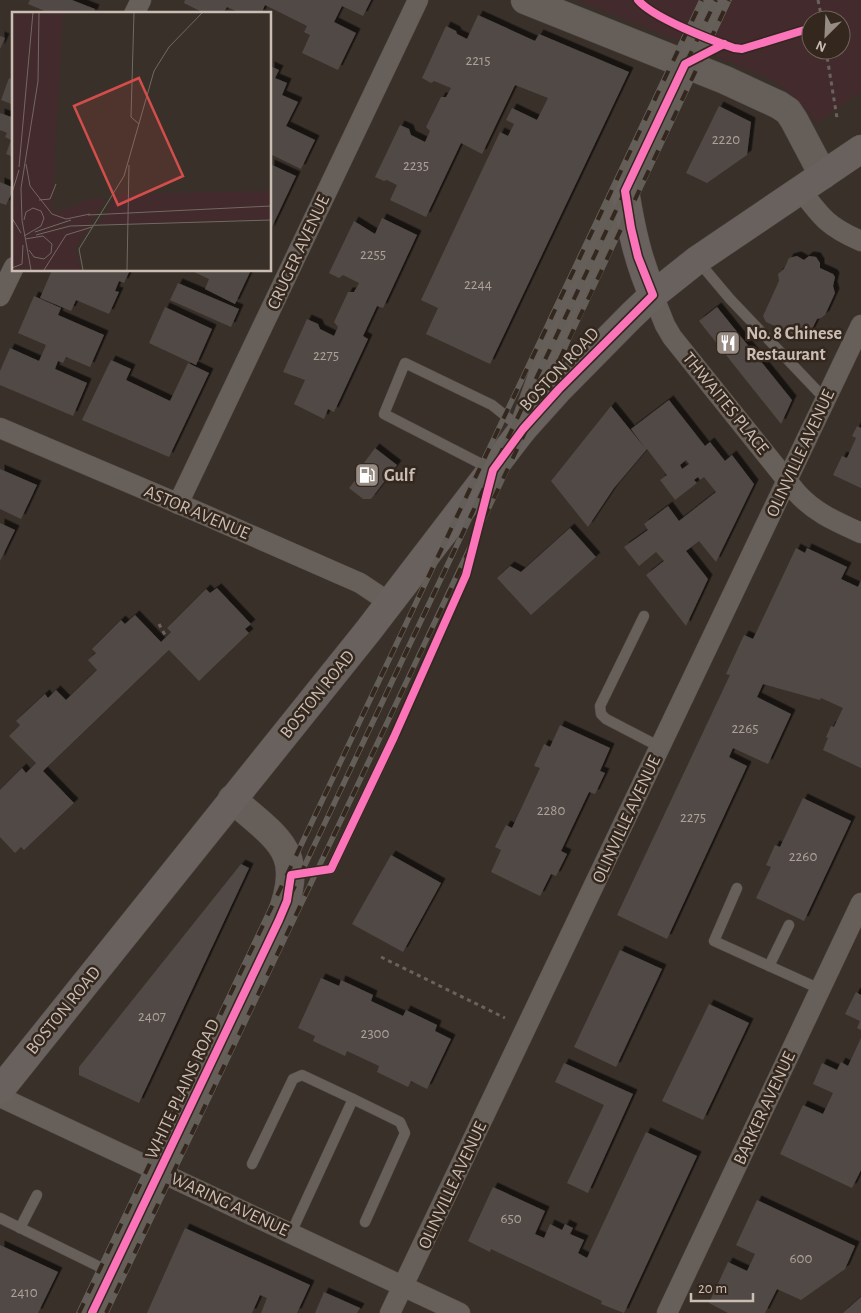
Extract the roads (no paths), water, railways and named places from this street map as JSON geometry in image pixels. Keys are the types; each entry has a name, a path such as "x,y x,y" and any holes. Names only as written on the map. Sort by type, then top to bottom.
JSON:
{"main road":[{"path":"525,0 770,100 788,111 806,140 823,175"},
{"path":"523,429 561,324 715,0"},
{"name":"BOSTON ROAD","path":"0,1090 390,603 523,429 596,351 653,295 697,260 861,149"},
{"path":"625,191 638,258 653,295"},
{"name":"WHITE PLAINS ROAD","path":"92,1313 287,901 292,875 288,856 278,842 232,799"}],"street":[{"path":"135,12 141,0"},
{"name":"CRUGER AVENUE","path":"178,504 418,0"},
{"path":"800,189 821,218 831,226 861,241"},
{"path":"0,296 12,271"},
{"name":"THWAITES PLACE","path":"653,295 672,337 804,502 815,510 861,533"},
{"name":"OLINVILLE AVENUE","path":"390,1313 861,325"},
{"name":"ASTOR AVENUE","path":"0,428 360,583 390,603"},
{"name":"BARKER AVENUE","path":"667,1313 861,903"},
{"name":"WARING AVENUE","path":"0,1097 460,1313"}],"lane":[{"path":"697,260 730,299 826,400"},
{"path":"493,470 384,414 405,363 492,405 523,429"},
{"path":"644,616 600,706 601,714 606,719 660,746"},
{"path":"292,875 331,869 394,737"},
{"path":"737,888 714,941 820,989"},
{"path":"769,966 789,925"},
{"path":"252,1164 293,1079 302,1075 400,1122 405,1133 365,1222"},
{"path":"291,1233 353,1099"},
{"path":"20,1228 37,1195"},
{"path":"0,1218 111,1272"}],"railway":[{"path":"79,1313 702,0"},
{"path":"92,1313 716,0"},
{"path":"106,1313 419,657 729,0"}],"place":[{"name":"No. 8 Chinese Restaurant","path":"728,343"},
{"name":"Gulf","path":"367,475"}]}
